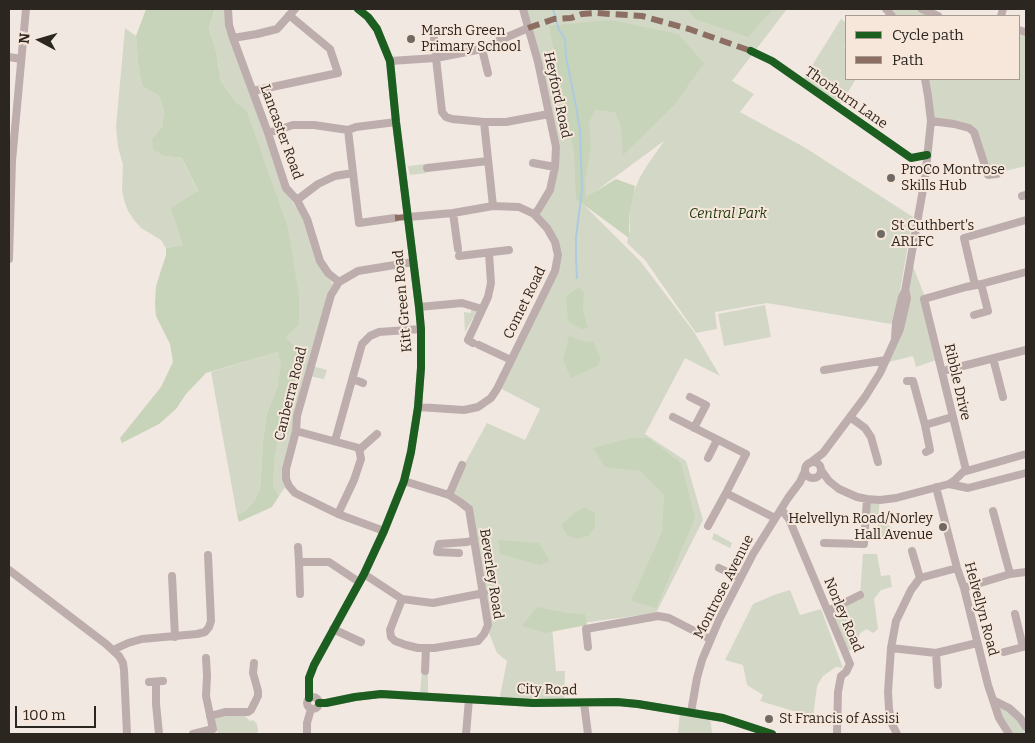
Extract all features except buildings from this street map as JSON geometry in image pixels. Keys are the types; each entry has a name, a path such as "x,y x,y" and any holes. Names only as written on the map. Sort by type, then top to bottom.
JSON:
{"street":[{"path":"9,259 12,120 26,9"},
{"name":"Lancaster Road","path":"228,9 229,25 233,38 286,188 297,200 307,219 320,261 339,282"},
{"name":"Kitt Green Road","path":"309,698 308,683 310,673 362,578 384,531 404,481 418,407 421,368 419,307 390,61 377,29 368,17 358,9"},
{"name":"Heyford Road","path":"523,9 538,62 556,147 555,167 550,190 534,214"},
{"path":"922,9 937,15"},
{"path":"233,38 277,28 292,12 330,49 338,73 252,91"},
{"path":"390,61 436,58 482,49 528,28"},
{"path":"434,38 442,112 446,117 484,122 506,122 549,114"},
{"path":"482,49 488,73"},
{"path":"9,57 21,59"},
{"path":"829,481 807,476 806,466 823,453 873,385 895,339 896,322 905,291 925,178 931,121 925,80"},
{"path":"931,121 954,124 969,128 974,132 988,175 997,174"},
{"path":"268,133 293,125 314,125 348,130 356,127 396,122"},
{"path":"484,122 493,206"},
{"path":"348,130 359,223 395,218"},
{"path":"427,168 488,161"},
{"path":"533,163 555,167"},
{"path":"297,200 318,184 335,176 353,173"},
{"path":"408,217 454,213 493,206 519,207 534,214"},
{"path":"454,213 459,253 489,253 509,250"},
{"name":"Comet Road","path":"418,407 464,410 478,407 491,398 497,390 555,271 558,255 555,242 547,228 534,214"},
{"path":"974,315 988,311 964,238 1026,220"},
{"path":"489,253 491,283 488,297 468,340 511,360"},
{"path":"339,282 358,271 413,262"},
{"path":"978,285 1026,272"},
{"name":"Canberra Road","path":"339,282 297,416 296,431 286,469 286,479 288,486 295,493 338,514 384,531"},
{"name":"Ribble Drive","path":"966,470 924,299 978,285"},
{"path":"419,307 462,303 482,309"},
{"path":"335,441 362,344 370,336 379,332 421,329"},
{"path":"943,371 1026,350"},
{"path":"993,358 1003,397"},
{"path":"824,370 886,360"},
{"path":"343,381 363,383"},
{"path":"907,381 913,381 925,425 930,450 926,452"},
{"path":"690,396 706,405 694,428"},
{"path":"673,417 746,454 708,526"},
{"path":"850,417 865,428 871,437 878,462"},
{"path":"925,425 952,417"},
{"path":"296,431 359,448 360,459 354,480 338,514"},
{"path":"359,450 378,434"},
{"path":"708,458 717,440"},
{"path":"800,482 820,474 823,453"},
{"path":"810,463 815,462 820,466 829,481 839,489 867,499 880,500 896,498 948,484 966,470 1026,454"},
{"path":"449,496 462,465"},
{"name":"Montrose Avenue","path":"691,712 697,678 710,639 740,578 805,471"},
{"path":"948,484 968,488 1026,473"},
{"path":"958,477 958,484 960,486"},
{"name":"Beverley Road","path":"402,599 390,630 391,638 406,645 418,648 434,648 478,641 488,625 468,509 449,496 404,481"},
{"name":"Helvellyn Road","path":"936,487 988,685 999,718 1009,734"},
{"path":"726,493 775,518"},
{"path":"824,543 864,544 867,499"},
{"name":"Norley Road","path":"781,508 789,519 850,664 846,672 841,676 838,692 836,734"},
{"path":"993,511 1010,574"},
{"path":"459,553 437,552 439,544 474,540"},
{"path":"298,547 300,594"},
{"path":"912,551 920,578"},
{"path":"113,650 142,639 205,632 211,620 208,555"},
{"path":"299,562 329,562 402,599 433,603 484,593"},
{"path":"719,568 740,578"},
{"path":"895,733 889,709 888,692 891,648 896,621 911,590 920,578 957,568"},
{"path":"9,570 106,644 121,660 124,670 127,734"},
{"path":"964,588 1010,574 1026,572"},
{"path":"172,576 175,636"},
{"path":"828,611 860,596"},
{"path":"1004,652 1024,646 1015,614"},
{"path":"588,647 586,630 658,616 669,618 710,639"},
{"path":"333,630 361,642"},
{"path":"891,648 936,653 977,643"},
{"path":"425,671 426,648"},
{"path":"936,653 938,685"},
{"path":"194,734 214,732 206,696 206,658"},
{"path":"210,716 225,712 250,714 258,696 253,673 254,663"},
{"path":"156,681 158,734"},
{"name":"City Road","path":"319,703 381,694 533,703 627,703 732,720 772,734"},
{"path":"309,698 316,698 319,706 311,709 307,704 309,698"},
{"path":"466,734 469,699"},
{"path":"993,700 1008,708 1020,718 1026,727"},
{"path":"584,703 588,734"},
{"path":"307,734 307,723 311,709"}],"green space":[{"path":"146,9 215,9 209,28 216,51 221,81 235,101 247,111 288,228 299,296 299,324 286,337 303,356 279,434 275,456 273,486 279,496 272,507 239,522 237,515 246,510 254,501 260,489 267,412 277,388 281,365 278,352 206,373 186,394 176,409 159,424 122,443 120,438 161,387 173,362 170,344 156,316 156,286 166,255 166,248 183,245 171,208 198,191 182,158 164,156 153,149 152,138 162,127 164,112 159,96 142,86 136,36"},
{"path":"214,9 225,9 227,30 284,190 305,220 318,265 333,284 327,294 312,366 327,370 324,379 309,376 287,465 288,483 279,496 273,486 279,434 303,356 306,357 300,354 286,337 268,172 247,111 235,101 221,81 216,51 209,28"},
{"name":"Central Park","path":"522,9 787,9 732,81 754,94 740,112 804,147 913,217 900,291 891,324 767,303 715,312 717,329 696,333 645,260 627,243 630,230 629,213 632,196 640,177 664,141 581,202 641,262 694,332 720,376 685,358 645,434 686,461 703,520 656,613 552,627 556,671 565,671 564,700 499,701 507,661 497,653 487,628 472,511 453,493 465,463 487,423 525,440 540,409 498,387 555,271 555,242 534,214 550,190 556,147"},
{"path":"687,9 773,9 748,37 697,20"},
{"path":"885,9 928,9 942,15 890,15"},
{"path":"841,19 845,22 845,80 855,80 840,105 803,80"},
{"path":"610,20 678,34 704,63 675,104 623,155 621,127 615,112 595,110 589,122 591,147 585,181 586,197 616,179 635,186 629,215 629,238 576,199 574,153 549,26"},
{"path":"125,28 136,36 142,86 159,96 164,112 162,127 152,138 164,156 182,158 198,192 183,245 166,248 161,240 141,228 134,220 124,200 122,189 123,165 118,147 116,127"},
{"path":"1020,32 1026,33 1026,166 988,175 972,131 931,121 925,80 1020,80"},
{"path":"426,164 427,173 410,175 408,166"},
{"path":"911,261 925,297 939,359 916,367 913,356 889,362"},
{"path":"579,287 584,293 583,310 588,328 581,329 568,321 566,296"},
{"path":"765,305 771,337 724,346 718,314"},
{"path":"471,309 476,310 478,313 465,332 464,312 471,313"},
{"path":"569,336 585,342 593,341 601,359 597,366 571,378 563,360"},
{"path":"278,352 282,365 277,388 267,412 260,489 254,501 246,510 237,515 211,372"},
{"path":"631,438 648,438 681,463 695,518 656,608 631,601 662,532 664,495 641,471 605,467 593,448"},
{"path":"867,499 880,500 878,518 866,517"},
{"path":"585,507 595,513 595,527 588,536 577,539 568,536 561,525"},
{"path":"878,518 892,528 894,535 878,538"},
{"path":"714,533 732,543 730,548 712,539"},
{"path":"498,540 539,543 550,561 540,565 500,554"},
{"path":"863,554 877,554 881,576 890,575 892,587 881,590 874,599 878,629 873,633 867,629 860,633 858,647 845,652 828,611 860,595"},
{"path":"790,590 800,615 821,609 843,668 836,667 823,676 817,686 813,717 760,701 763,695 747,685 743,665 725,660 753,604"},
{"path":"537,607 567,613 585,614 587,625 545,633 522,626"},
{"path":"422,670 428,671 428,696 420,696"},
{"path":"993,700 1026,727 1026,734 1010,734"},
{"path":"680,711 710,716 712,734 678,734"},
{"path":"244,715 250,721 253,720 257,724 258,731 256,734 218,734 214,719 219,716"}],"waterway":[{"path":"553,9 559,30 565,39 566,57 580,132 582,190 576,237 577,278"}],"marked path":[{"path":"528,28 554,19 571,18 582,14 642,16 689,29 751,51"},
{"path":"395,218 408,217"}],"cycle path":[{"path":"309,698 309,678 314,665 364,574 404,481 418,407 421,368 419,307 390,61 377,29 368,17 358,9"},
{"name":"Thorburn Lane","path":"751,51 772,61 911,158 927,155"},
{"path":"319,703 381,694 533,703 617,702 723,718 772,734"}],"place":[{"name":"Marsh Green Primary School","path":"411,39"},
{"name":"ProCo Montrose Skills Hub","path":"891,178"},
{"name":"St Cuthbert's ARLFC","path":"881,234"},
{"name":"Helvellyn Road/Norley Hall Avenue","path":"943,527"},
{"name":"St Francis of Assisi","path":"769,719"}]}
